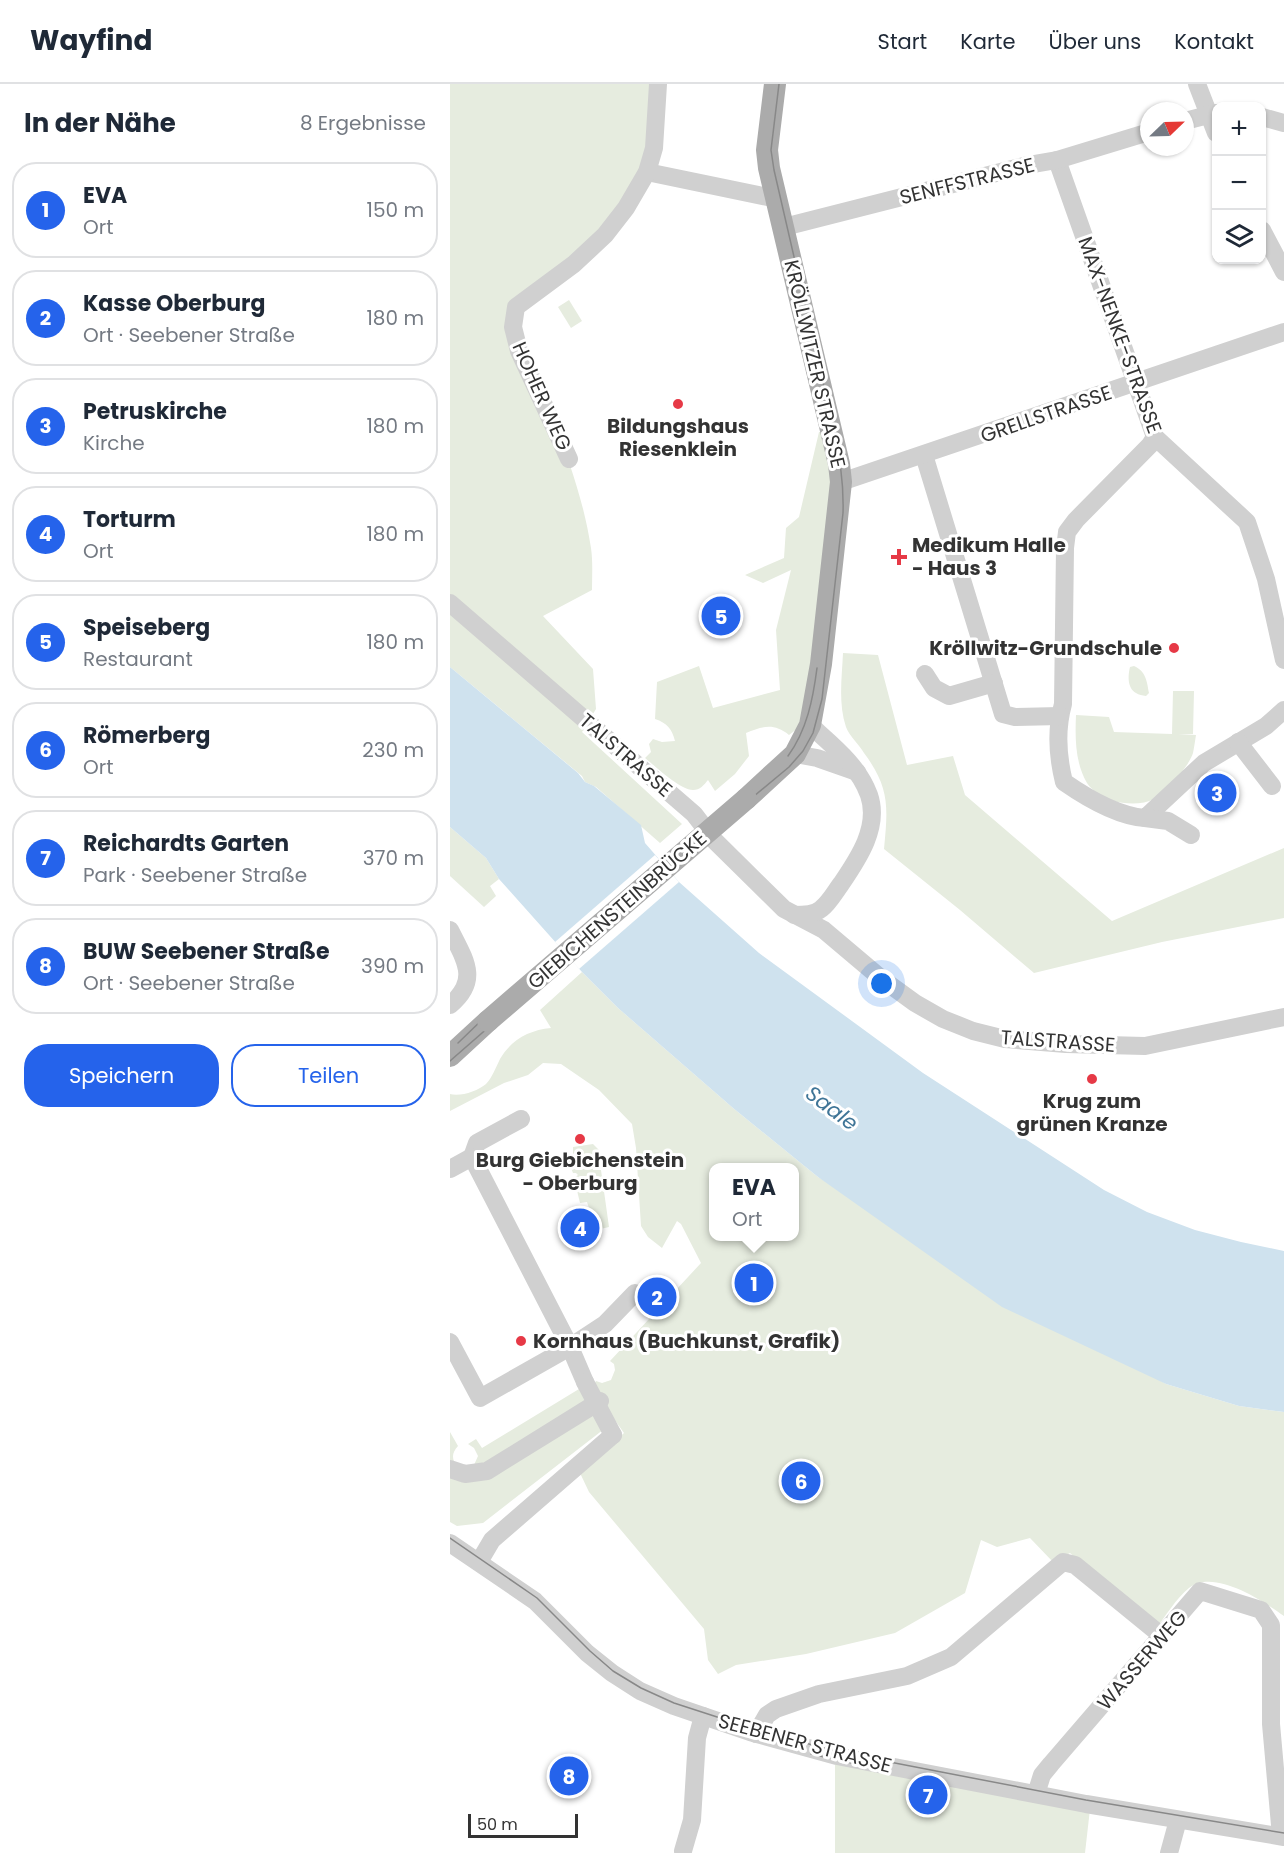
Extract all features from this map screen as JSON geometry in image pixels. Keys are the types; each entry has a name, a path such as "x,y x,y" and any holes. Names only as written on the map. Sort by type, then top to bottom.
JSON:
{"main road":[{"name":"KRÖLLWITZER STRASSE","path":"746,799 795,754 810,725 820,664 841,482 769,168 768,150 775,84"},
{"name":"GIEBICHENSTEINBRÜCKE","path":"450,1056 746,799"}],"street":[{"name":"HOHER WEG","path":"569,459 519,351 513,327 516,308 574,264 605,235 626,208 647,172 654,148 658,84"},
{"path":"1194,118 1212,113 1197,84"},
{"path":"1266,118 1284,123"},
{"name":"SENFFSTRASSE","path":"784,227 1028,165 1057,160 1140,135"},
{"name":"MAX-NENKE-STRASSE","path":"1057,160 1134,384 1155,437 1247,522 1266,579 1284,660"},
{"path":"647,172 777,199"},
{"path":"1266,238 1284,272"},
{"name":"GRELLSTRASSE","path":"841,482 1284,333"},
{"path":"1155,437 1067,532 1063,704 1060,716 1059,764 1064,782 1076,791 1129,817 1168,821 1191,835"},
{"path":"924,455 1003,714 1015,717 1060,716"},
{"name":"TALSTRASSE","path":"450,603 694,814 714,840 784,909 824,930 882,979 943,1019 973,1031 1005,1039 1066,1044 1145,1046 1284,1017"},
{"path":"925,674 928,682 934,688 949,696 994,683"},
{"path":"1145,818 1204,763 1266,726 1284,710"},
{"path":"794,915 820,911 850,870 865,844 872,810 869,797 853,764 810,725"},
{"path":"1238,742 1272,786"},
{"path":"795,754 817,758 857,773"},
{"path":"450,930 465,963 468,982 465,990 450,1005"},
{"path":"450,1169 472,1157 477,1143 521,1119"},
{"path":"472,1157 613,1435 492,1540 479,1562"},
{"path":"450,1342 480,1398 570,1347 605,1324 635,1293"},
{"path":"450,1469 465,1474 487,1471 600,1401"},
{"name":"SEEBENER STRASSE","path":"450,1543 536,1601 587,1653 612,1673 653,1697 703,1716 756,1734 837,1756 1178,1820 1282,1837"},
{"path":"756,1734 766,1715 776,1709 819,1694 907,1676 951,1657 1063,1562 1075,1565 1162,1636"},
{"name":"WASSERWEG","path":"1036,1794 1042,1775 1200,1591 1261,1610 1271,1625 1271,1724 1282,1837"},
{"path":"683,1851 692,1820 697,1738 703,1716"},
{"path":"1169,1853 1178,1820"}],"shaded area":[{"path":"450,84 658,84 654,148 626,208 516,307 513,327 569,463 592,553 592,590 543,616 593,669 596,709 582,732 682,824 660,843 596,787 585,782 582,776 450,667"},
{"path":"569,300 582,321 571,328 558,307"},
{"path":"828,431 836,465 806,722 789,735 773,727 746,733 749,756 735,774 715,791 708,780 698,789 688,789 661,772 645,758 651,752 649,744 653,739 662,742 675,741 668,727 655,719 657,682 699,666 713,708 780,690 776,630 791,570 763,583 745,575 784,558 786,528 799,517 819,432"},
{"path":"843,653 878,655 907,765 953,756 965,795 1112,921 1284,848 1284,918 1162,942 1034,973 884,849 886,809 883,788 872,765 847,730 842,709"},
{"path":"1134,666 1145,677 1149,693 1146,696 1133,691 1130,685 1130,667"},
{"path":"1173,691 1194,691 1193,734 1178,734 1196,735 1193,753 1182,772 1159,796 1145,802 1113,801 1095,791 1087,783 1080,767 1076,741 1076,715 1109,717 1114,732 1172,734"},
{"path":"450,827 486,858 499,879 490,886 496,896 484,907 450,876"},
{"path":"582,972 618,1008 733,1108 818,1177 1166,1384 1239,1406 1284,1412 1284,1616 1264,1602 1238,1589 1225,1584 1199,1583 1189,1588 1180,1597 1156,1629 1070,1553 1053,1562 1030,1538 997,1547 981,1540 965,1593 895,1633 806,1654 736,1665 718,1674 708,1660 704,1629 589,1492 580,1473 624,1433 592,1388 596,1381 602,1383 611,1380 615,1370 614,1364 610,1361 701,1263 681,1224 677,1221 662,1248 648,1237 641,1226 636,1148 632,1124 599,1090 561,1064 543,1063 528,1075 504,1083 450,1111 450,1094 464,1094 483,1087 490,1079 504,1052 515,1041 535,1031 551,1028 540,1010"},
{"path":"593,1144 599,1150 600,1162 592,1163 593,1170 601,1170 609,1227 596,1230 587,1202 580,1203 574,1178 578,1175 573,1173 568,1160 573,1157 573,1147"},
{"path":"579,1389 608,1426 483,1523 457,1526 450,1522 450,1432 458,1446 453,1456 457,1467 474,1465 478,1456 474,1448 468,1444 476,1439 482,1448"},
{"path":"835,1764 1090,1809 1085,1853 835,1853"}],"water":[{"name":"Saale","path":"450,667 578,773 585,782 594,786 641,825 645,843 679,882 759,953 923,1073 1104,1190 1147,1212 1195,1230 1284,1251 1284,1412 1239,1406 1166,1384 1002,1307 818,1177 733,1108 618,1008 582,972 499,879 486,858 450,827"}],"pier":[{"path":"655,855 679,882 579,969 555,942"}],"tram line":[{"path":"450,1061 789,767 803,751 813,733 822,699 843,513 843,491 835,437 774,170 771,150 779,84"},
{"path":"788,756 800,736 808,714 817,668"},
{"path":"458,1043 546,965"},
{"path":"450,1538 537,1598 613,1671 641,1688 674,1703 751,1728 838,1752 1086,1800 1284,1833"},
{"path":"811,1754 870,1767"}],"place":[{"name":"Bildungshaus Riesenklein","path":"678,404"},
{"name":"Medikum Halle - Haus 3","path":"899,557"},
{"name":"Speiseberg","path":"721,616"},
{"name":"Kröllwitz-Grundschule","path":"1174,648"},
{"name":"Petruskirche","path":"1217,793"},
{"name":"Krug zum grünen Kranze","path":"1092,1079"},
{"name":"Burg Giebichenstein - Oberburg","path":"580,1139"},
{"name":"Torturm","path":"580,1228"},
{"name":"EVA","path":"754,1283"},
{"name":"Kasse Oberburg","path":"657,1297"},
{"name":"Kornhaus (Buchkunst, Grafik)","path":"521,1341"},
{"name":"Römerberg","path":"801,1481"},
{"name":"BUW Seebener Straße","path":"569,1776"},
{"name":"Reichardts Garten","path":"928,1795"}]}
